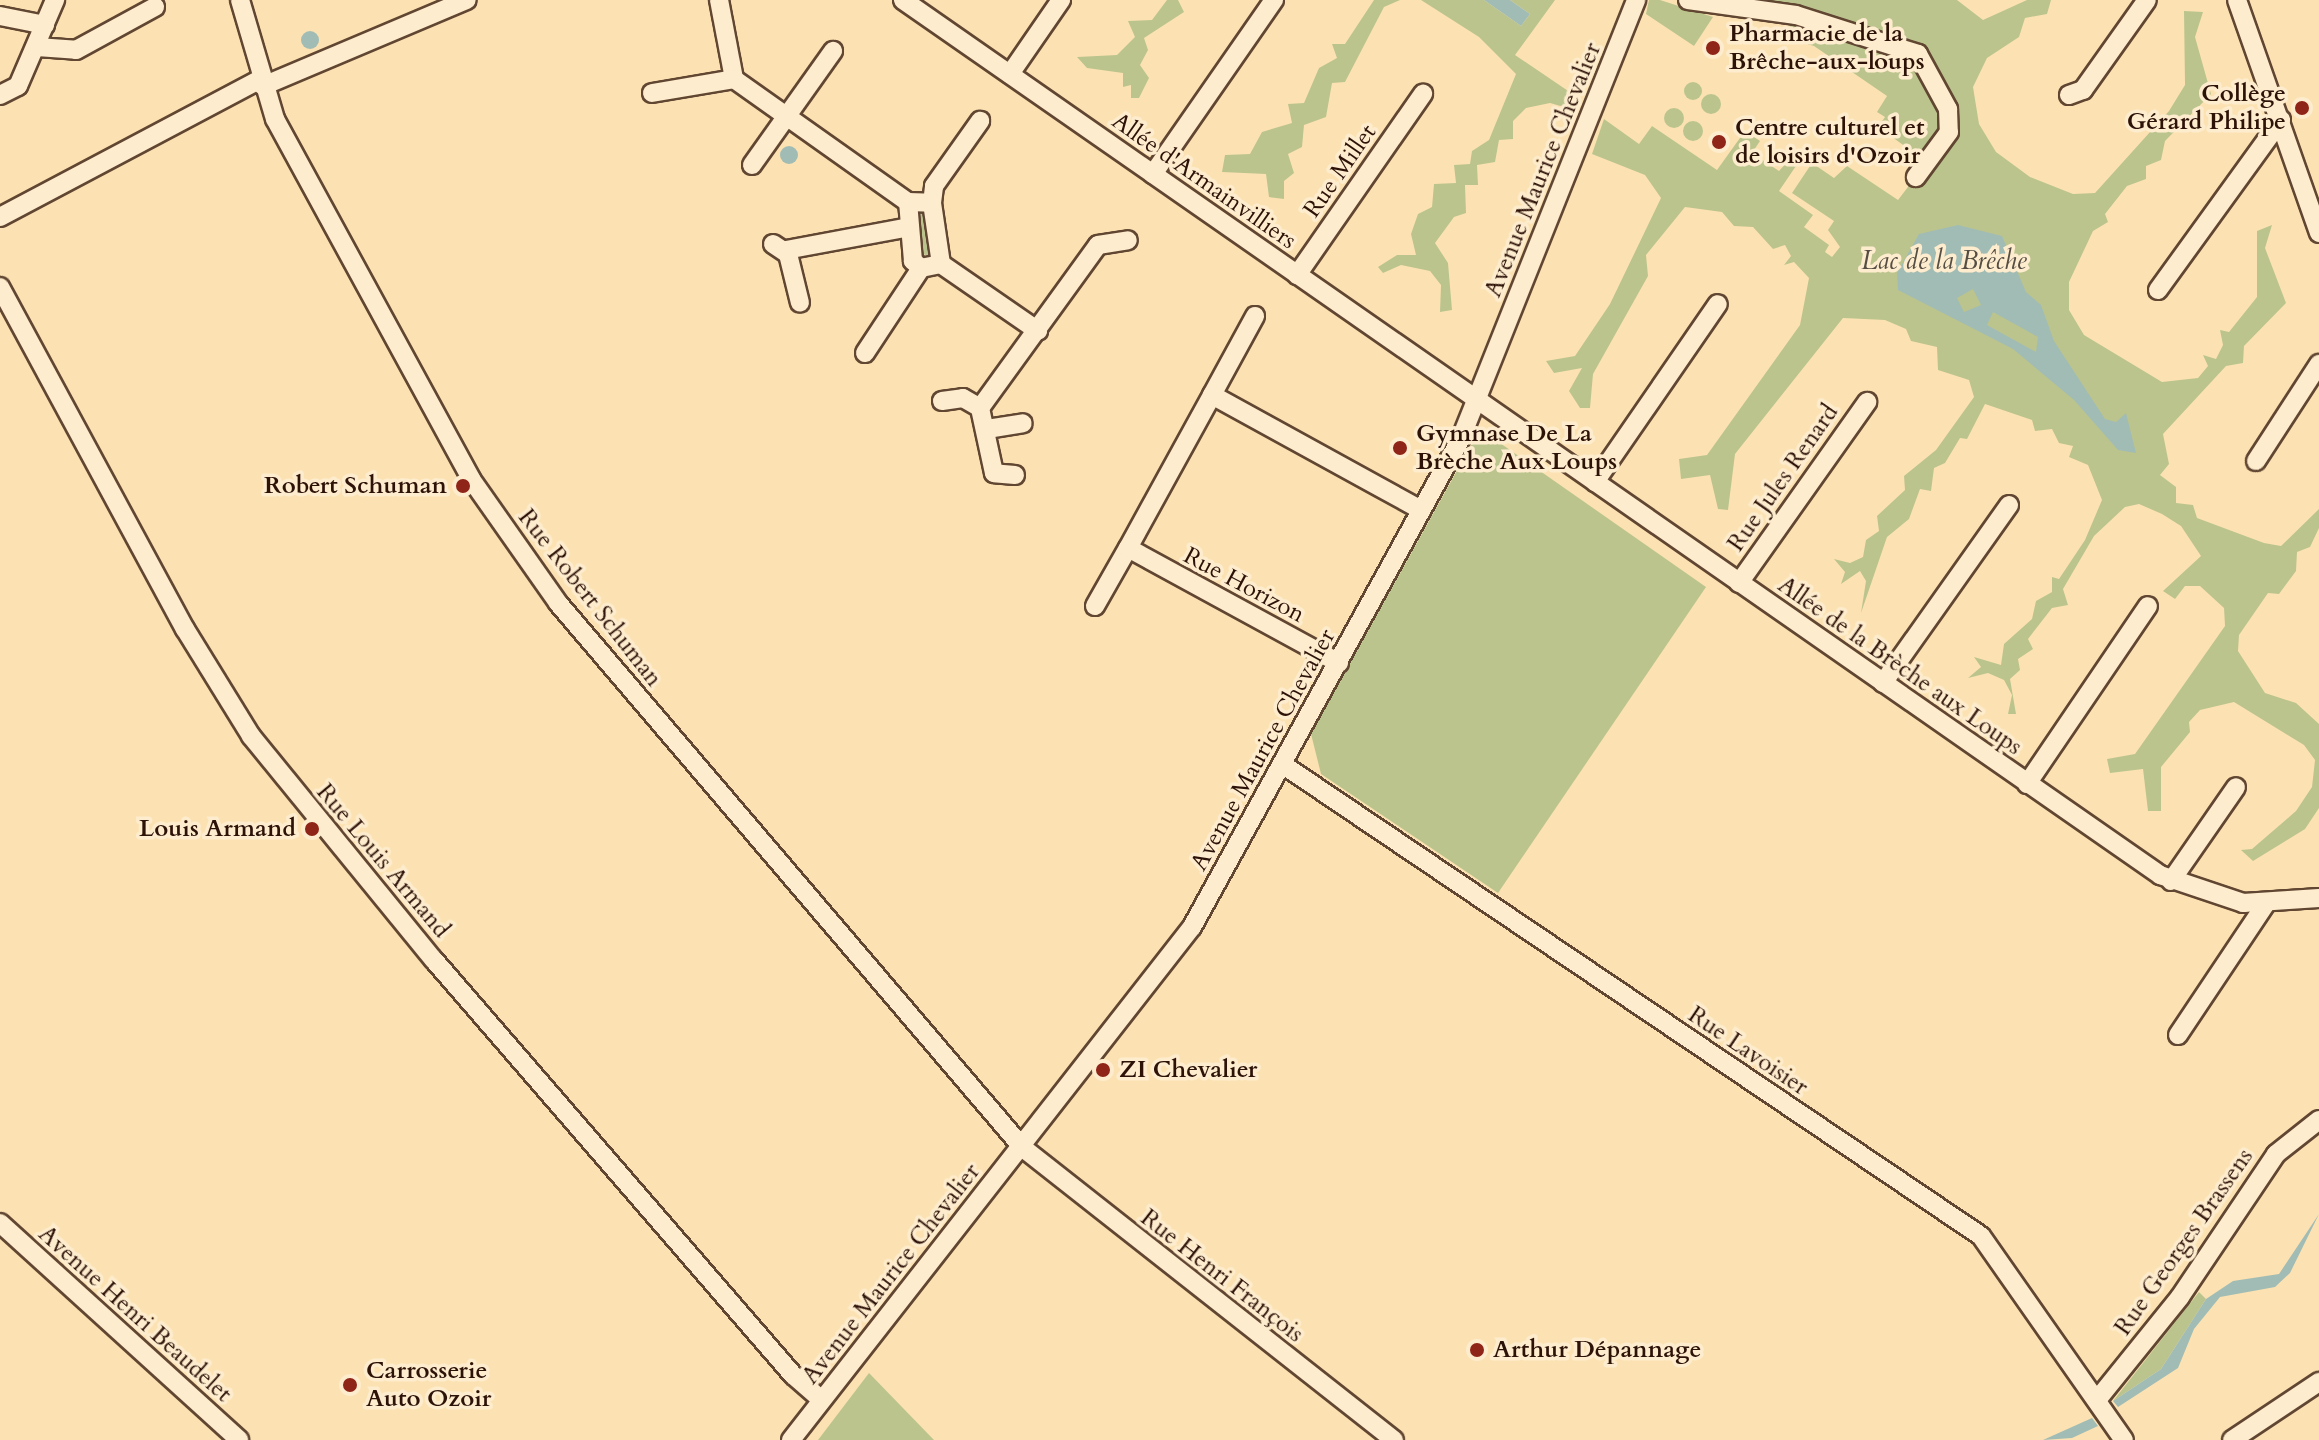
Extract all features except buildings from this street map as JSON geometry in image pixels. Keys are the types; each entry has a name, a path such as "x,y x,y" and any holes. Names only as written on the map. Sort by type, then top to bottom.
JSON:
{"street":[{"path":"0,95 18,86 55,0"},
{"name":"Rue Robert Schuman","path":"240,0 262,82 471,479 533,570 1023,1148"},
{"path":"0,217 262,82 467,0"},
{"path":"719,0 734,79 908,202 932,203"},
{"name":"Allée d'Armainvilliers","path":"903,0 1477,401"},
{"path":"1010,74 1061,0"},
{"path":"1153,174 1274,0"},
{"name":"Avenue Maurice Chevalier","path":"791,1440 1185,938 1339,663 1477,401 1636,0"},
{"path":"1688,0 1796,15 1918,54 1948,109 1949,132 1916,177"},
{"path":"2069,95 2083,90 2147,0"},
{"path":"2237,0 2319,233"},
{"path":"37,47 76,50 155,7"},
{"path":"0,16 45,25"},
{"path":"752,165 833,51"},
{"path":"652,93 734,79"},
{"name":"Rue Millet","path":"1297,275 1423,94"},
{"path":"2158,290 2281,120"},
{"path":"941,264 932,203 934,186 980,121"},
{"path":"908,202 905,228 921,268"},
{"path":"800,303 779,247 905,228"},
{"path":"980,408 1098,245 1128,240"},
{"path":"865,353 921,268 941,264 1038,331"},
{"name":"Rue Louis Armand","path":"0,287 251,736 434,960 793,1375 822,1400"},
{"path":"1595,482 1718,304"},
{"path":"1095,606 1255,316"},
{"path":"2256,461 2319,364"},
{"path":"1212,395 1421,510"},
{"path":"942,401 963,398 980,408 987,429 994,473 1015,475"},
{"name":"Allée de la Brèche aux Loups","path":"1477,401 2171,881 2205,896 2265,905 2319,898"},
{"name":"Rue Jules Renard","path":"1739,583 1867,402"},
{"path":"987,429 1023,423"},
{"path":"1883,683 2009,505"},
{"name":"Rue Horizon","path":"1128,548 1339,663"},
{"path":"2027,784 2148,606"},
{"name":"Rue Lavoisier","path":"1282,764 1981,1236 2124,1440"},
{"path":"2171,881 2236,787"},
{"path":"2178,1035 2265,905"},
{"name":"Rue Georges Brassens","path":"2097,1400 2180,1297 2276,1154 2319,1120"},
{"name":"Rue Henri François","path":"1023,1148 1394,1440"},
{"name":"Avenue Henri Beaudelet","path":"0,1223 239,1440"},
{"path":"2232,1440 2319,1382"}],"green space":[{"path":"1167,0 1178,0 1184,12 1144,38 1148,50 1140,65 1149,78 1139,98 1131,98 1131,85 1123,87 1123,73 1087,68 1077,57 1117,55 1135,37 1128,21 1152,20"},
{"path":"1374,0 1400,0 1384,7 1345,82 1332,83 1326,117 1304,125 1302,147 1288,154 1294,173 1284,181 1284,199 1269,197 1266,174 1222,172 1225,155 1250,154 1262,132 1292,123 1288,104 1304,103 1319,68 1337,58 1332,44 1345,44"},
{"path":"1421,0 1484,0 1521,26 1530,14 1510,0 1555,0 1515,55 1577,97 1571,109 1550,103 1526,108 1513,121 1513,139 1499,140 1495,162 1477,165 1478,185 1465,185 1466,213 1454,217 1435,243 1448,263 1452,310 1440,312 1441,285 1430,271 1401,265 1383,273 1378,267 1397,255 1416,255 1411,234 1418,214 1432,207 1434,184 1456,183 1454,165 1470,164 1472,151 1489,140 1516,74 1479,37"},
{"path":"1649,0 1660,0 1713,17 1694,46 1646,14"},
{"path":"1720,0 1957,0 1983,20 2027,0 2051,0 2047,14 2025,18 2019,37 1987,58 1973,87 1979,124 1996,152 2030,177 2073,194 2095,193 2169,111 2185,85 2184,11 2203,12 2195,37 2211,94 2165,141 2161,160 2146,166 2146,179 2127,186 2105,214 2108,222 2093,231 2069,282 2069,310 2084,335 2162,382 2198,378 2208,366 2203,355 2216,359 2223,345 2220,330 2229,332 2257,297 2257,231 2272,225 2265,248 2286,303 2244,346 2243,363 2226,366 2163,434 2169,464 2160,475 2176,487 2176,503 2193,505 2197,518 2264,543 2281,546 2319,509 2319,528 2310,547 2297,552 2296,571 2279,594 2268,593 2239,635 2238,651 2265,693 2296,703 2319,724 2319,808 2305,829 2253,861 2241,850 2252,849 2296,811 2312,787 2315,760 2304,745 2234,702 2200,710 2189,722 2190,732 2161,767 2161,811 2148,811 2143,769 2110,773 2107,759 2135,754 2225,626 2224,608 2200,586 2185,586 2175,599 2163,591 2201,556 2181,526 2162,514 2139,504 2125,507 2094,536 2063,589 2068,605 2052,608 2028,639 2033,649 2018,659 2020,670 2010,679 2016,714 2008,714 2012,695 2004,680 1988,673 1968,678 1981,667 1974,657 2001,665 2004,644 2032,619 2036,601 2052,592 2052,577 2059,579 2085,540 2102,500 2088,465 2069,457 2073,446 2059,443 2052,429 2035,431 2032,420 1985,404 1967,439 1960,438 1945,463 1934,468 1931,491 1920,489 1909,519 1887,537 1861,613 1866,581 1860,571 1841,584 1845,572 1834,559 1850,563 1863,557 1866,540 1879,531 1877,516 1905,490 1904,476 1936,450 1974,397 1969,380 1938,370 1937,347 1911,341 1906,329 1885,320 1843,318 1735,454 1728,510 1718,509 1710,475 1681,479 1679,459 1707,455 1800,325 1809,278 1794,262 1784,265 1791,256 1785,245 1773,249 1753,227 1734,226 1722,212 1685,207 1646,255 1648,276 1593,374 1590,408 1580,408 1569,391 1582,368 1554,373 1546,361 1575,356 1610,304 1661,198 1645,175 1592,154 1604,119 1639,144 1652,126 1717,170 1745,131 1760,141 1752,153 1779,171 1788,161 1796,166 1779,191 1813,215 1804,227 1829,245 1825,252 1832,257 1840,247 1828,230 1834,221 1792,193 1812,163 1834,178 1847,166 1898,200 1927,162 1878,127 1885,117 1877,112 1887,96 1814,46 1786,38 1791,23"},
{"path":"1693,82 1702,91 1693,100 1684,91"},
{"path":"1711,94 1718,97 1721,104 1718,111 1711,114 1704,111 1701,104 1704,97"},
{"path":"1674,108 1681,111 1684,118 1681,125 1674,128 1667,125 1664,118 1667,111"},
{"path":"1693,121 1700,124 1703,131 1700,138 1693,141 1686,138 1683,131 1686,124"},
{"path":"922,212 927,214 931,257 920,253 915,216"},
{"path":"1480,429 1706,587 1498,893 1321,774 1311,734"},
{"path":"2199,1292 2206,1299 2161,1369 2113,1401"},
{"path":"869,1373 934,1440 818,1440"}],"water":[{"path":"1484,0 1510,0 1530,14 1521,26"},
{"path":"310,31 319,40 310,49 301,40"},
{"path":"789,146 798,155 789,164 780,155"},
{"name":"Lac de la Brêche","path":"1958,225 2002,236 2026,292 2041,305 2054,341 2105,419 2116,422 2126,413 2136,453 2118,450 2074,400 2013,349 1898,290 1897,273 1919,234","holes":["1973,289 1981,305 1964,312 1957,298","1993,312 2038,337 2036,352 1987,325"]},
{"path":"2319,1214 2290,1273 2275,1287 2220,1297 2194,1329 2178,1368 2118,1407 2113,1401 2161,1369 2206,1299 2233,1281 2279,1274"},
{"path":"2092,1418 2098,1426 2072,1438 2043,1440"}],"place":[{"name":"Pharmacie de la Brêche-aux-loups","path":"1713,48"},
{"name":"Collège Gérard Philipe","path":"2302,108"},
{"name":"Centre culturel et de loisirs d'Ozoir","path":"1719,142"},
{"name":"Gymnase De La Brèche Aux Loups","path":"1400,448"},
{"name":"Robert Schuman","path":"463,486"},
{"name":"Louis Armand","path":"312,829"},
{"name":"ZI Chevalier","path":"1103,1070"},
{"name":"Arthur Dépannage","path":"1477,1350"},
{"name":"Carrosserie Auto Ozoir","path":"350,1385"}]}
